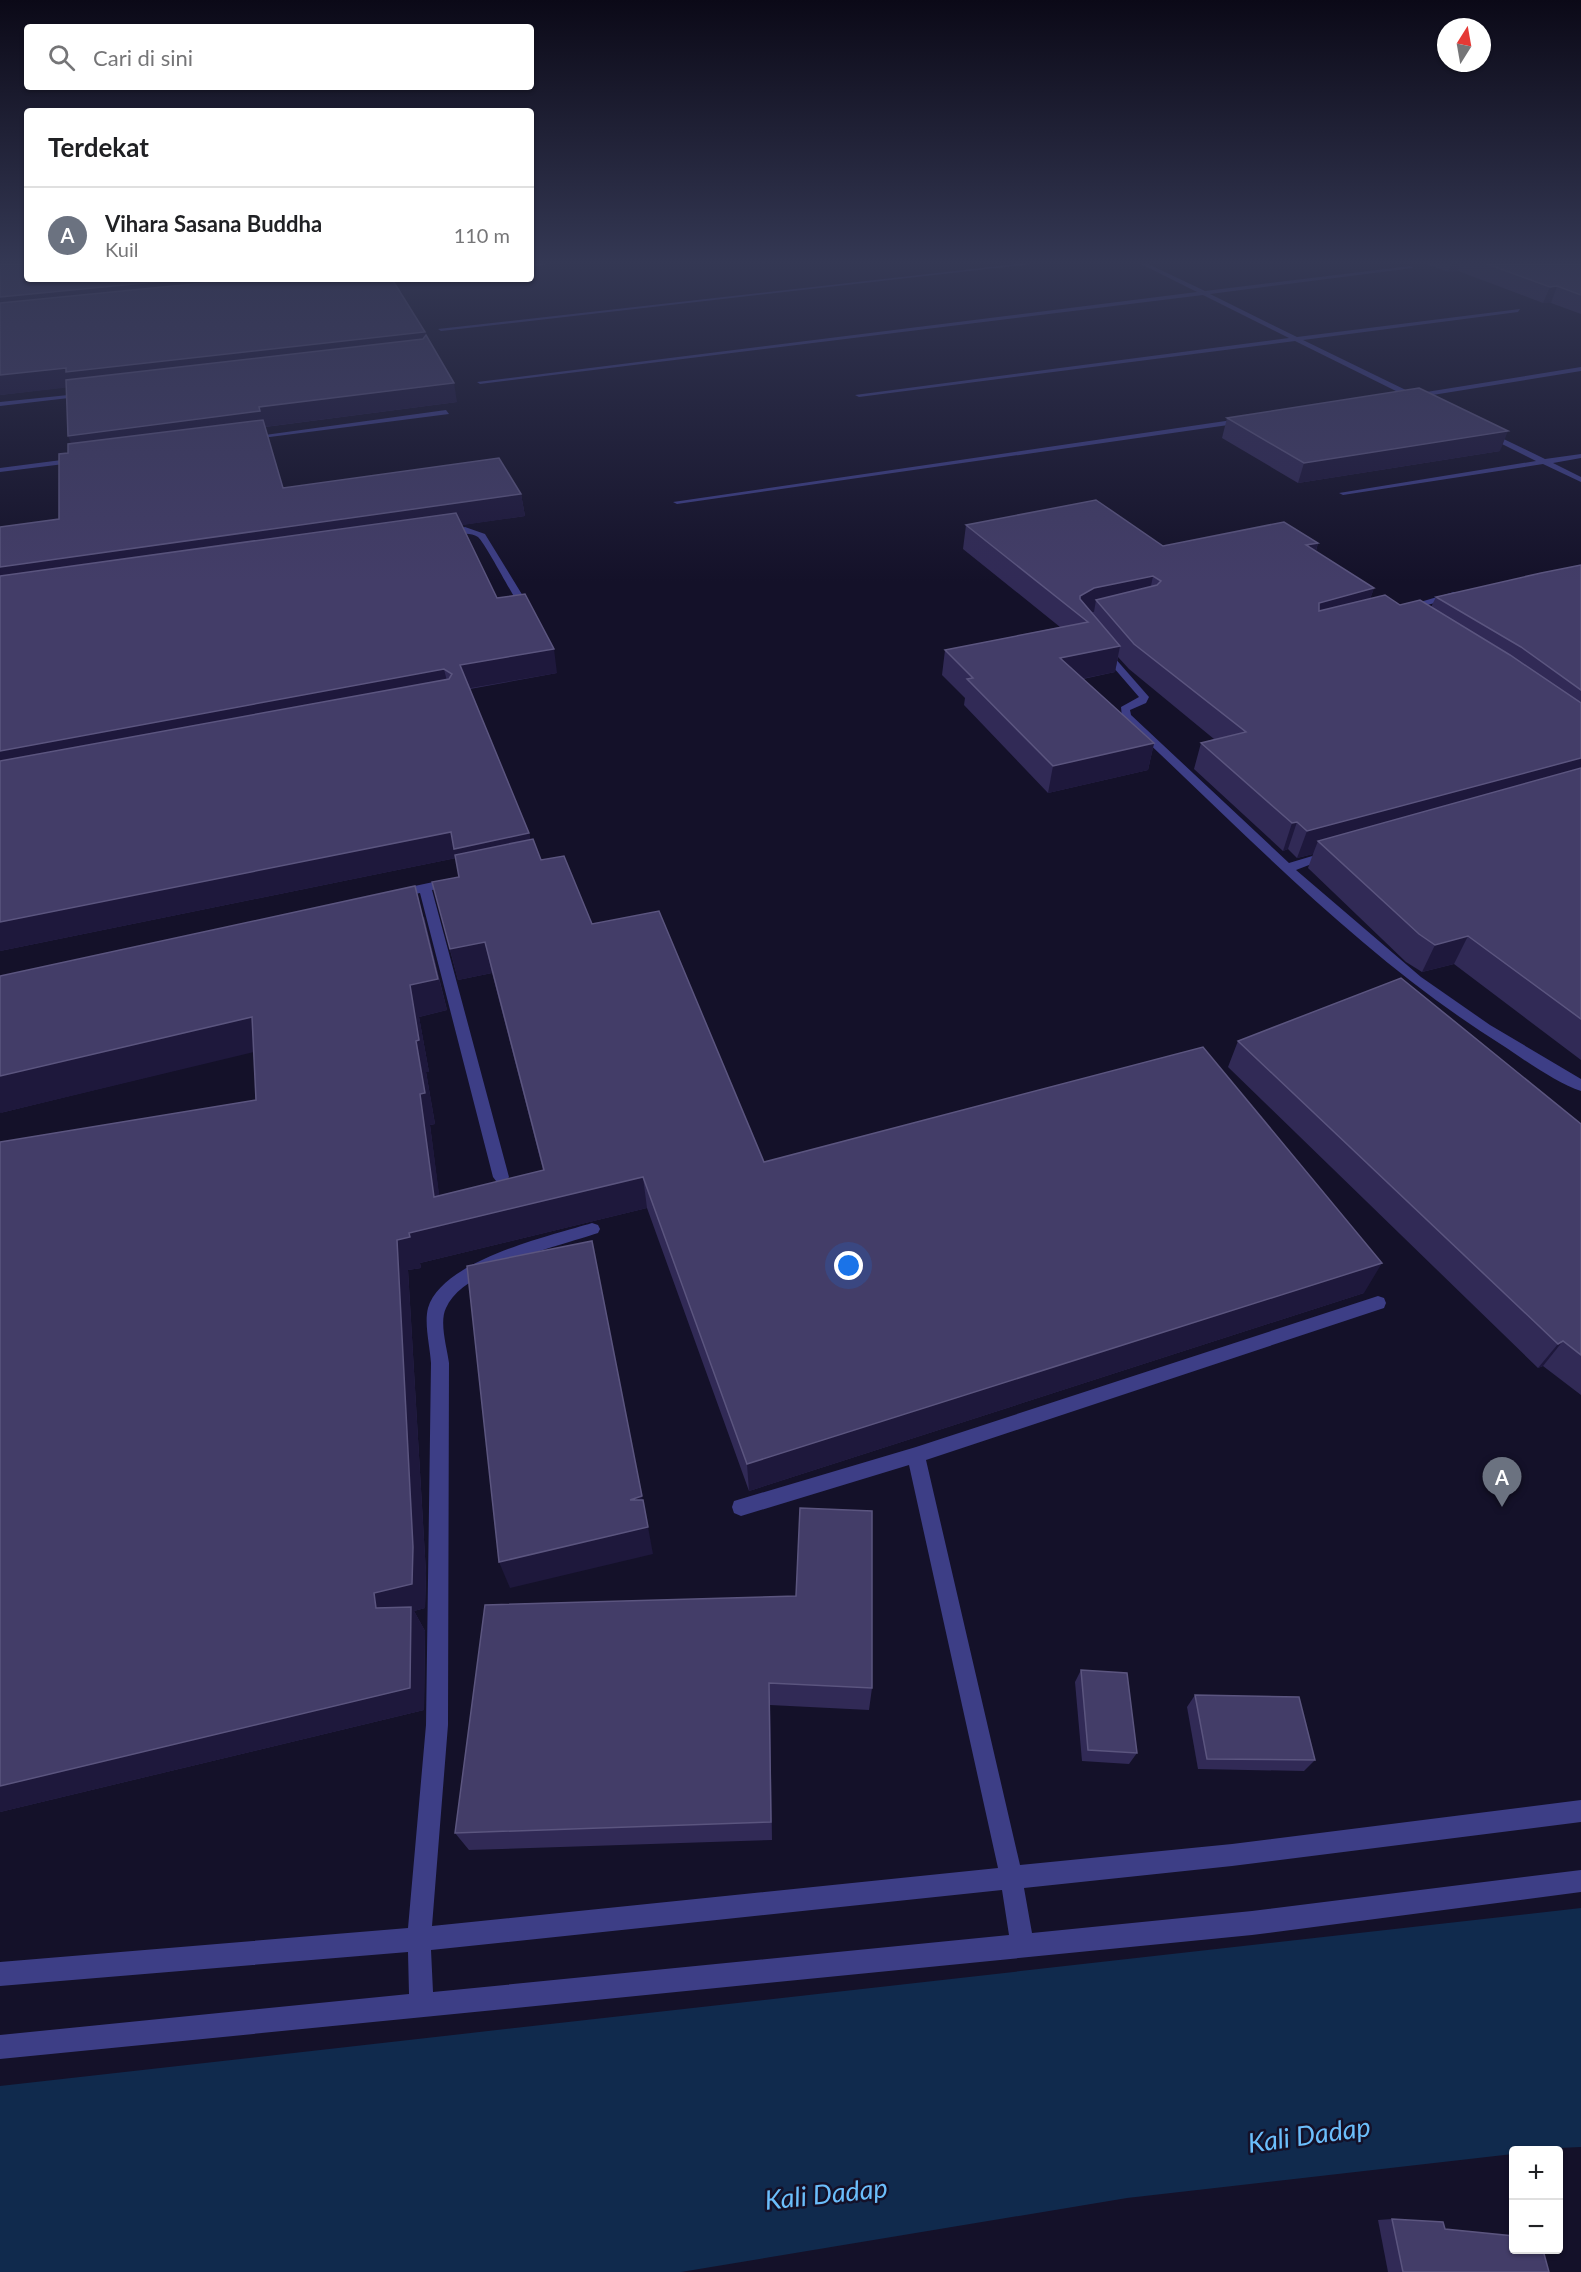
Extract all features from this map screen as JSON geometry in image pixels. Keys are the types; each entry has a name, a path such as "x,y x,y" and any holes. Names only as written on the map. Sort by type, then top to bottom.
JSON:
{"lane":[{"path":"480,382 576,370"},
{"path":"858,395 1049,370"},
{"path":"1360,370 1423,401"},
{"path":"1401,398 1575,370"},
{"path":"0,404 95,393"},
{"path":"235,439 446,412"},
{"path":"677,502 1258,418"},
{"path":"1484,432 1581,480"},
{"path":"1343,493 1581,456"},
{"path":"0,470 82,459"},
{"path":"430,535 465,530 482,536 520,601"},
{"path":"1407,616 1397,610 1463,592"},
{"path":"1095,640 1144,697 1142,701 1125,709 1126,716 1288,867 1396,964 1522,1051 1581,1086"},
{"path":"1288,867 1345,851"},
{"path":"379,898 468,879"},
{"path":"425,888 501,1177"},
{"path":"422,2006 419,1939 437,1725 440,1363 437,1308 452,1286 486,1265 592,1229"},
{"path":"741,1507 916,1455 1378,1303"},
{"path":"916,1455 1011,1877 1023,1946"},
{"path":"0,1974 419,1939 1232,1855 1581,1811"},
{"path":"0,2047 1252,1923 1581,1881"}],"water":[{"name":"Kali Dadap","path":"1581,1908 1581,2147 1509,2146 1509,2154 1127,2198 681,2272 0,2272 0,2086"}],"building":[{"path":"0,370 47,370 0,375"},
{"path":"153,370 446,370 454,383 259,407 260,411 68,436 66,380"},
{"path":"1419,388 1508,431 1304,463 1227,418"},
{"path":"263,420 283,488 499,458 521,494 0,567 0,527 59,519 59,454 68,453 68,444"},
{"path":"1096,500 1163,546 1284,522 1318,543 1306,545 1374,588 1319,603 1319,611 1385,595 1400,605 1420,600 1510,655 1581,703 1581,758 1307,831 1297,822 1292,823 1201,743 1246,732 1134,644 1096,600 1157,585 1161,581 1153,576 1094,588 1080,596 1080,599 1120,646 1060,658 1154,743 1053,766 967,679 973,678 945,650 1088,622 966,525"},
{"path":"456,513 497,598 525,594 554,649 460,665 529,833 454,849 451,832 0,922 0,761 449,679 452,674 444,669 0,751 0,576"},
{"path":"1581,565 1581,690 1521,647 1436,597 1541,573"},
{"path":"1581,768 1581,1019 1468,936 1435,945 1419,934 1318,841"},
{"path":"533,839 541,860 564,856 592,924 659,911 764,1162 1203,1047 1382,1263 747,1464 643,1177 409,1233 410,1237 397,1240 413,1547 412,1584 374,1593 376,1608 411,1607 410,1688 0,1786 0,1142 256,1100 252,1017 0,1076 0,976 415,886 438,979 410,985 425,1093 420,1094 434,1197 544,1170 485,942 450,949 432,882 459,877 455,855"},
{"path":"1401,978 1581,1124 1581,1355 1563,1341 1558,1344 1238,1041"},
{"path":"592,1241 642,1496 630,1500 643,1500 648,1527 499,1562 467,1266"},
{"path":"800,1508 872,1511 872,1688 769,1683 771,1822 455,1833 485,1605 796,1596"},
{"path":"1081,1670 1127,1673 1137,1753 1088,1750"},
{"path":"1195,1695 1299,1697 1315,1760 1207,1759"},
{"path":"1392,2219 1443,2222 1445,2229 1509,2235 1509,2254 1544,2254 1549,2272 1403,2272"}],"place":[{"name":"Vihara Sasana Buddha","path":"1502,1507"}]}
